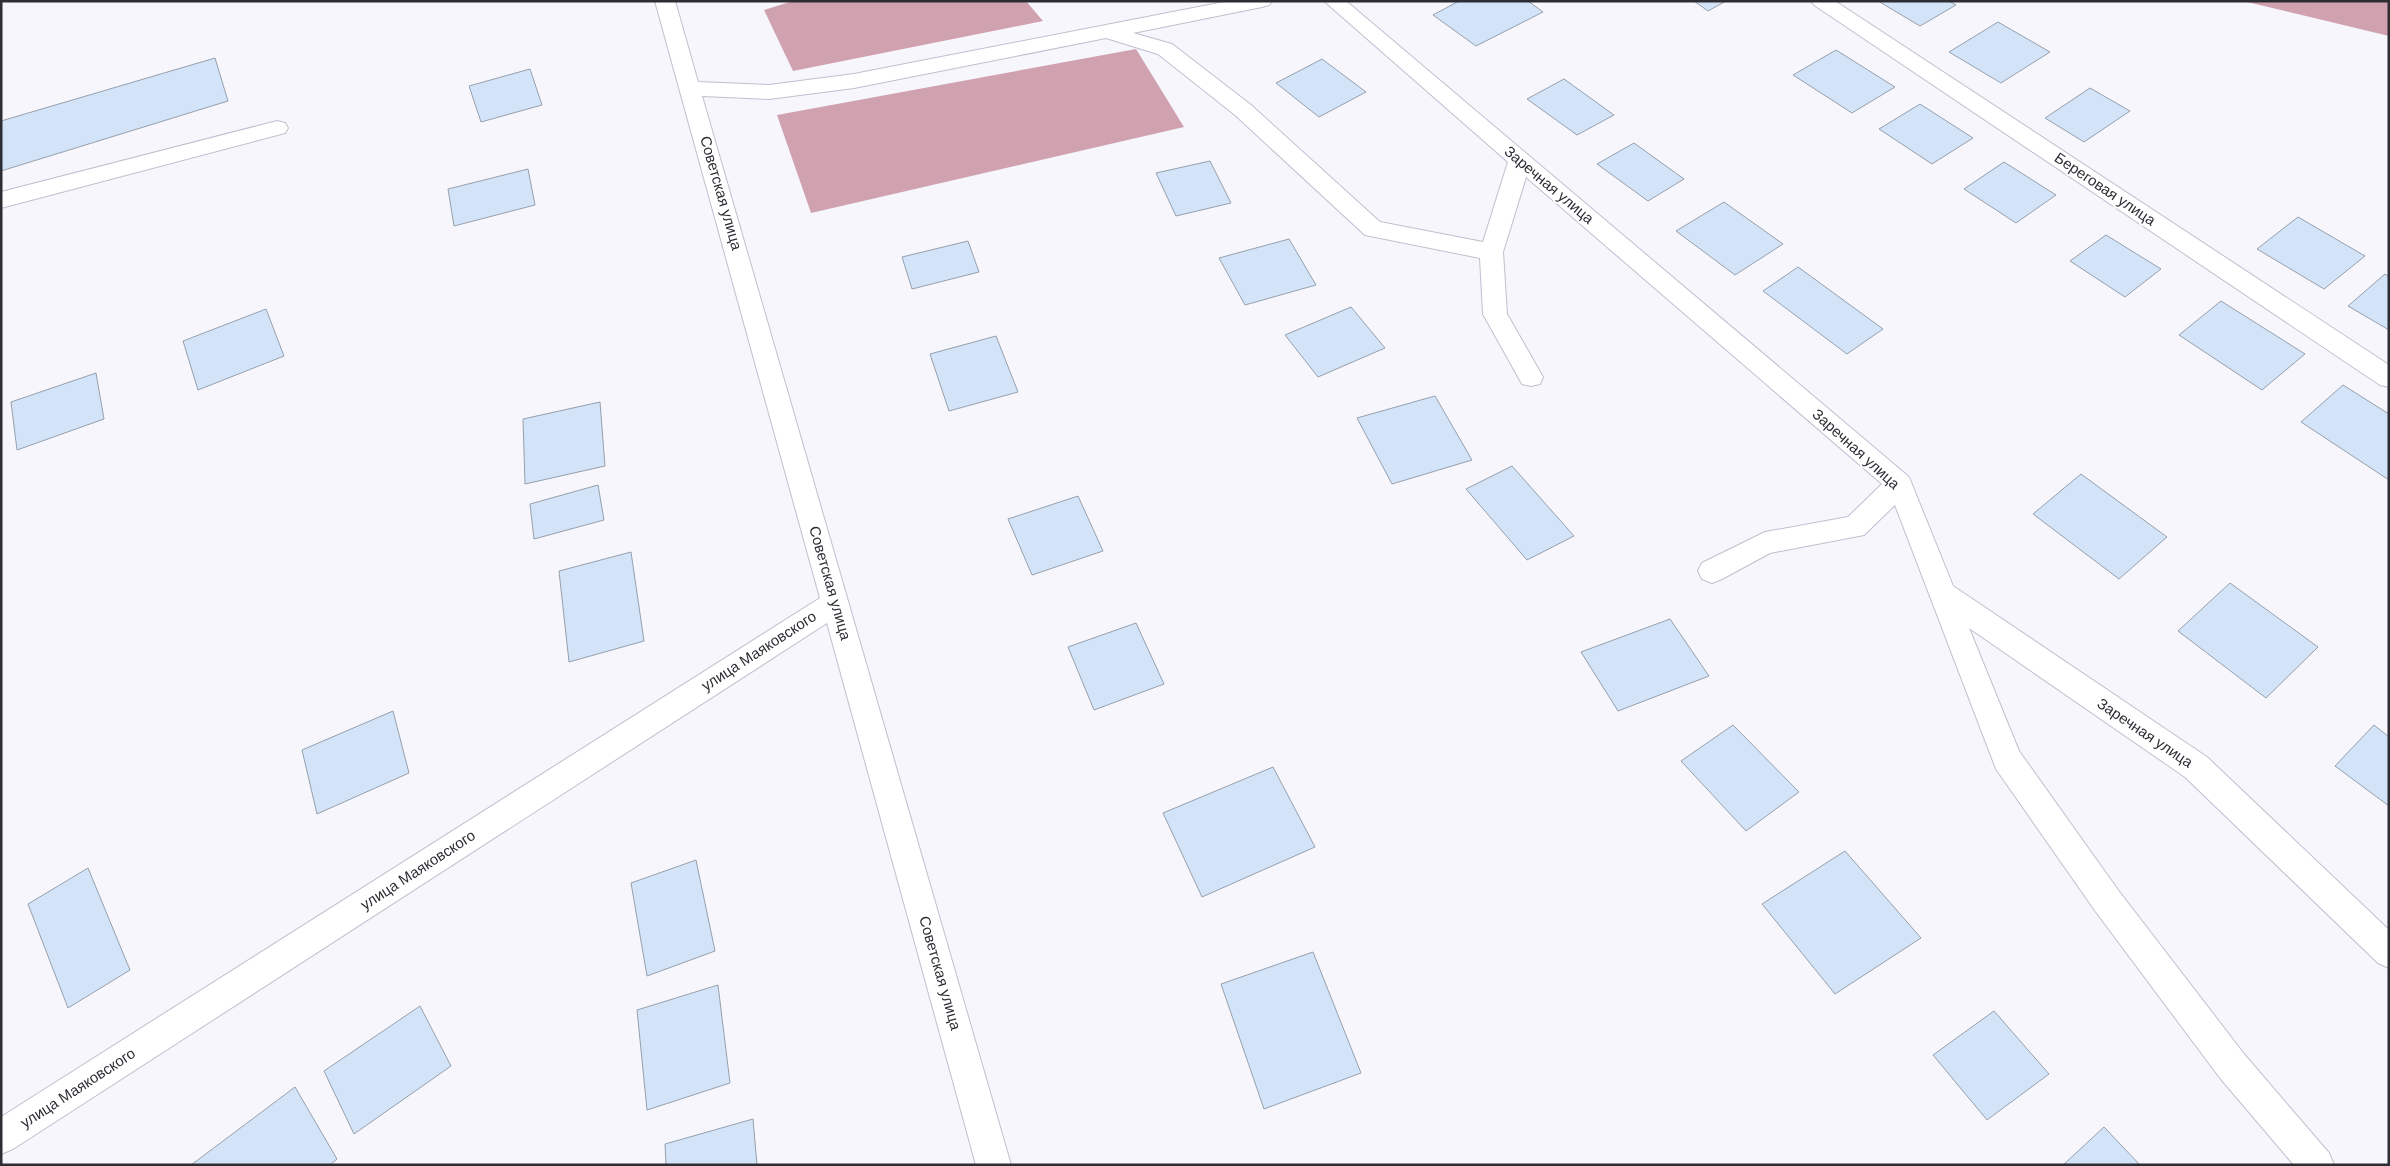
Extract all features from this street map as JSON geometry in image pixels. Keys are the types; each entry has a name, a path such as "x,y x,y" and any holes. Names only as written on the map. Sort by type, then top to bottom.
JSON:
{"street":[{"name":"Советская улица","path":"666,1 994,1165"},
{"path":"692,89 769,92 854,81 1262,1"},
{"name":"Заречная улица","path":"1334,1 1900,484 1942,594 2196,767 2389,952"},
{"name":"Береговая улица","path":"1821,1 2389,378"},
{"path":"1108,31 1165,49 1243,110 1373,229 1491,252"},
{"path":"1,200 277,128"},
{"path":"1520,160 1491,252 1496,314 1531,378"},
{"path":"1712,571 1765,543 1855,527 1900,484"},
{"path":"1942,594 2007,759 2108,901 2232,1066 2317,1165"},
{"name":"улица Маяковского","path":"1,1137 836,602"}],"shaded area":[{"path":"793,1 1026,1 1043,21 793,71 764,10"},
{"path":"2243,1 2389,1 2389,36"},
{"path":"1136,49 1184,127 811,213 777,115"}],"building":[{"path":"1459,1 1528,1 1543,12 1476,46 1433,15"},
{"path":"1694,1 1726,1 1708,11"},
{"path":"1878,1 1949,1 1956,5 1920,26"},
{"path":"1998,22 2050,52 2001,83 1949,52"},
{"path":"1836,50 1895,87 1852,113 1793,75"},
{"path":"215,58 228,101 1,171 1,121"},
{"path":"1322,59 1366,92 1319,117 1276,83"},
{"path":"530,69 542,105 481,122 469,86"},
{"path":"1564,79 1614,115 1577,135 1527,99"},
{"path":"2090,88 2130,111 2084,142 2045,118"},
{"path":"1920,104 1973,138 1932,164 1879,129"},
{"path":"1634,143 1684,179 1648,201 1597,164"},
{"path":"1210,161 1231,203 1176,216 1156,173"},
{"path":"2004,162 2056,195 2016,223 1964,189"},
{"path":"528,169 535,205 454,226 448,189"},
{"path":"1724,202 1783,244 1735,275 1676,231"},
{"path":"2298,217 2365,256 2324,289 2257,249"},
{"path":"2106,235 2161,269 2125,297 2070,261"},
{"path":"1289,239 1316,285 1245,305 1219,258"},
{"path":"968,241 979,272 912,289 902,257"},
{"path":"1798,267 1883,329 1847,354 1763,291"},
{"path":"2385,274 2389,277 2389,330 2348,306"},
{"path":"2221,301 2305,354 2262,390 2179,335"},
{"path":"1351,307 1385,348 1318,377 1285,335"},
{"path":"266,309 284,356 198,390 183,341"},
{"path":"996,336 1018,392 949,411 930,354"},
{"path":"96,373 104,419 17,450 11,402"},
{"path":"2343,385 2389,414 2389,480 2301,422"},
{"path":"1435,396 1472,460 1392,484 1357,418"},
{"path":"600,402 605,466 525,484 523,419"},
{"path":"1512,466 1574,536 1527,560 1466,489"},
{"path":"2081,474 2167,537 2119,579 2033,514"},
{"path":"598,485 604,520 534,539 530,504"},
{"path":"1078,496 1103,551 1032,575 1008,519"},
{"path":"631,552 644,641 569,662 559,571"},
{"path":"2230,583 2318,647 2266,698 2178,631"},
{"path":"1670,619 1709,676 1618,711 1581,652"},
{"path":"1136,623 1164,684 1094,710 1068,647"},
{"path":"393,711 409,773 317,814 302,750"},
{"path":"1733,725 1799,792 1746,831 1681,761"},
{"path":"2374,725 2389,737 2389,806 2335,766"},
{"path":"1273,767 1315,847 1202,897 1163,813"},
{"path":"1845,851 1921,938 1835,994 1762,904"},
{"path":"696,860 715,951 647,976 631,883"},
{"path":"88,868 130,970 68,1008 28,904"},
{"path":"1313,952 1361,1073 1264,1109 1221,984"},
{"path":"718,985 730,1083 647,1110 637,1010"},
{"path":"420,1006 451,1066 354,1134 324,1071"},
{"path":"1994,1011 2049,1074 1987,1120 1933,1055"},
{"path":"295,1087 337,1159 330,1165 191,1165"},
{"path":"753,1119 757,1165 666,1165 665,1144"},
{"path":"2104,1127 2140,1165 2063,1165"}]}
